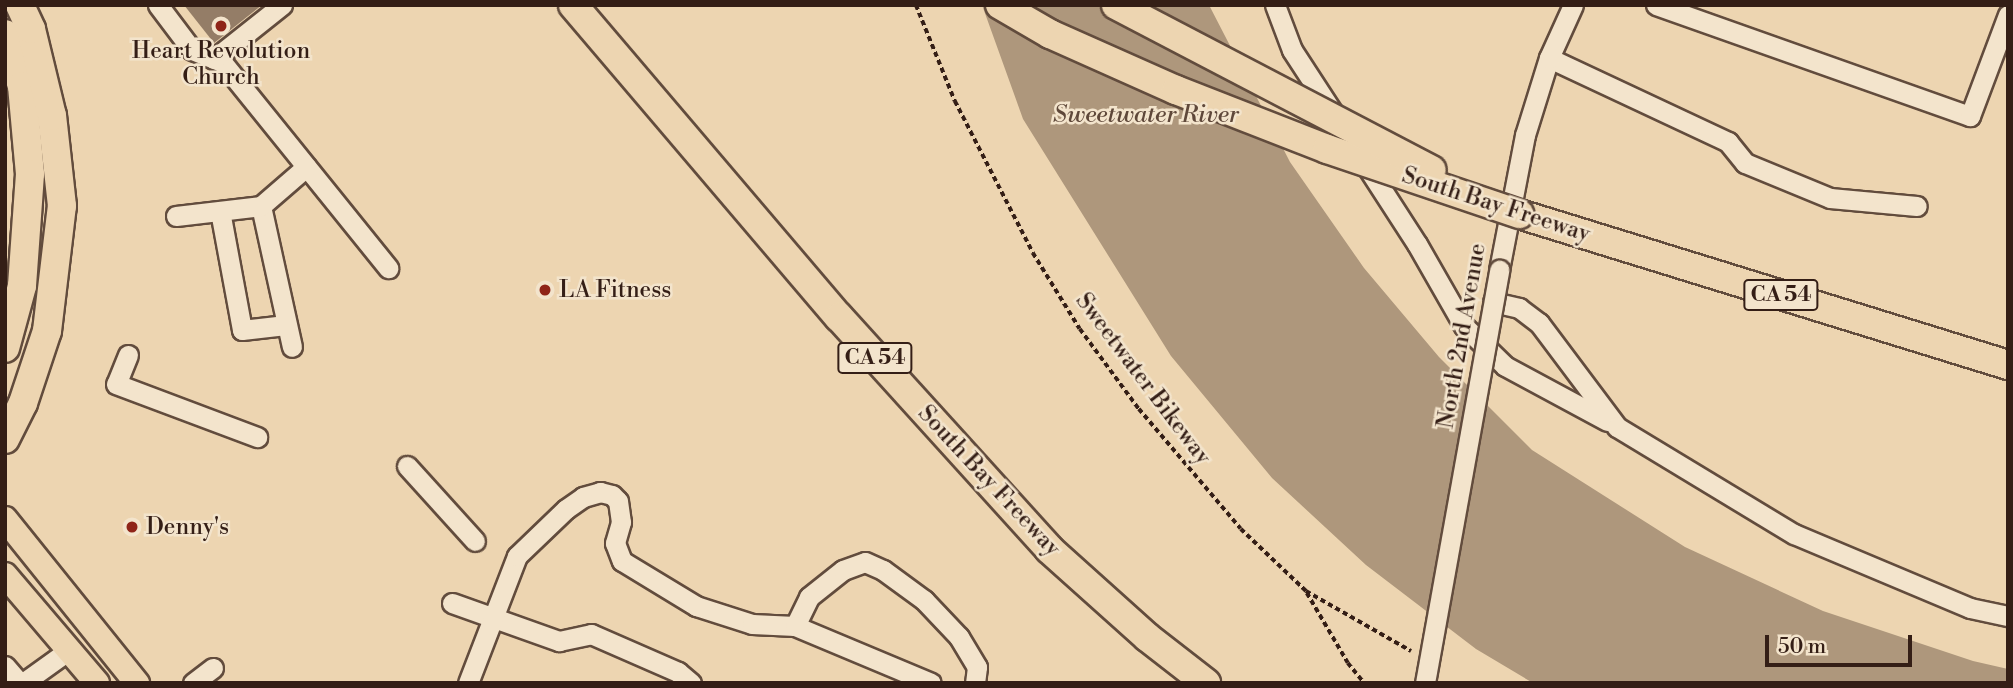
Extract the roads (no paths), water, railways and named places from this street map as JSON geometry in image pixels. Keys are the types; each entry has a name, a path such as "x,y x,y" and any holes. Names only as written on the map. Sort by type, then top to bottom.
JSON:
{"highway":[{"path":"5,439 23,403 47,331 62,206 52,116 31,29 20,5"},
{"name":"South Bay Freeway","path":"573,5 839,317 1049,549 1147,636 1206,683"},
{"name":"South Bay Freeway","path":"1000,5 1050,34 1175,90 1327,149 1519,214 2008,365"},
{"path":"1116,5 1519,214"},
{"path":"5,34 22,86 30,174 22,286 5,348"}],"main road":[{"path":"5,519 137,683"},
{"path":"7,580 97,683"}],"street":[{"path":"158,5 192,50 222,62 388,268"},
{"path":"214,59 282,5"},
{"path":"1275,5 1292,50 1418,244 1464,326 1505,366 1617,426 1794,534 1970,608 2008,616"},
{"name":"North 2nd Avenue","path":"1425,683 1525,135 1549,58 1573,5"},
{"path":"1656,5 1969,116 2008,15"},
{"path":"1549,58 1728,142 1745,163 1830,198 1917,206"},
{"path":"176,216 261,206 306,167"},
{"path":"261,206 292,347"},
{"path":"220,211 242,330 286,325"},
{"path":"1493,302 1519,308 1539,323 1617,426"},
{"path":"128,355 116,384 257,437"},
{"path":"407,466 475,541"},
{"path":"468,683 517,556 566,509 583,496 600,492 612,495 618,501 621,522 615,543 622,561 696,606 752,624 795,626 931,683"},
{"path":"795,626 808,597 843,570 865,562 883,570 924,600 959,638 977,667 975,683"},
{"path":"452,603 559,641 591,634 678,671 691,683"},
{"path":"5,666 29,681 69,650"},
{"path":"192,683 213,668"}],"water":[{"name":"Sweetwater River","path":"982,5 1209,5 1290,162 1364,268 1439,357 1532,450 1685,547 1823,611 1973,661 2008,669 2008,683 1533,683 1476,649 1366,565 1272,478 1171,356 1023,119"}],"place":[{"name":"Heart Revolution Church","path":"221,26"},
{"name":"LA Fitness","path":"545,290"},
{"name":"Denny's","path":"132,527"}]}
